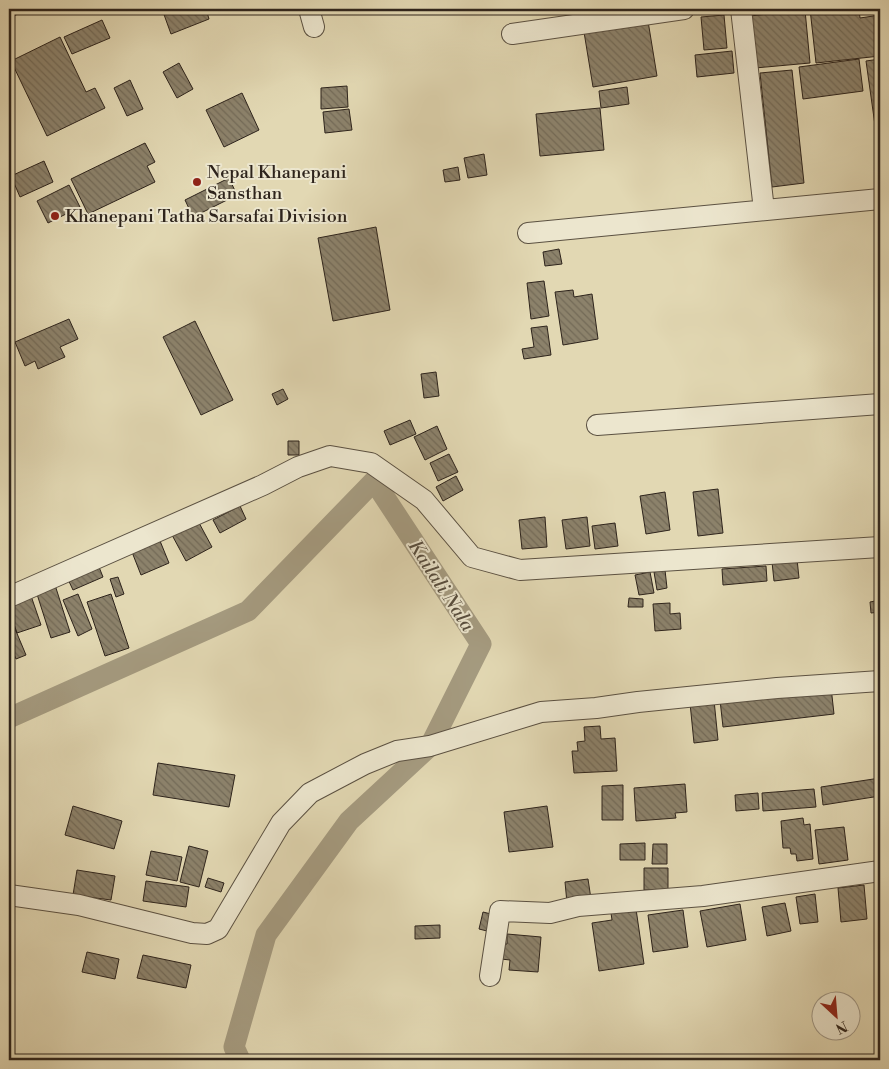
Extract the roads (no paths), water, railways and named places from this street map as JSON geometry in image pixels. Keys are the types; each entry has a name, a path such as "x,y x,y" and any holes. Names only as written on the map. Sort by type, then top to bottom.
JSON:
{"street":[{"path":"512,34 684,9"},
{"path":"741,9 764,210"},
{"path":"528,232 880,199"},
{"path":"597,425 880,404"},
{"path":"9,596 263,485 298,467 330,456 371,462 424,500 472,557 520,570 880,547"},
{"path":"9,896 79,905 192,933 207,934 218,929 281,822 310,793 365,764 398,751 430,746 541,712 596,708 777,688 880,681"},
{"path":"490,976 500,911 550,913 578,906 703,896 880,871"}],"waterway":[{"name":"Kailali Nala","path":"9,718 248,611 374,481 481,644 430,746 349,821 266,935 234,1047 240,1060"}],"place":[{"name":"Nepal Khanepani Sansthan","path":"197,182"},
{"name":"Khanepani Tatha Sarsafai Division","path":"55,216"}]}
